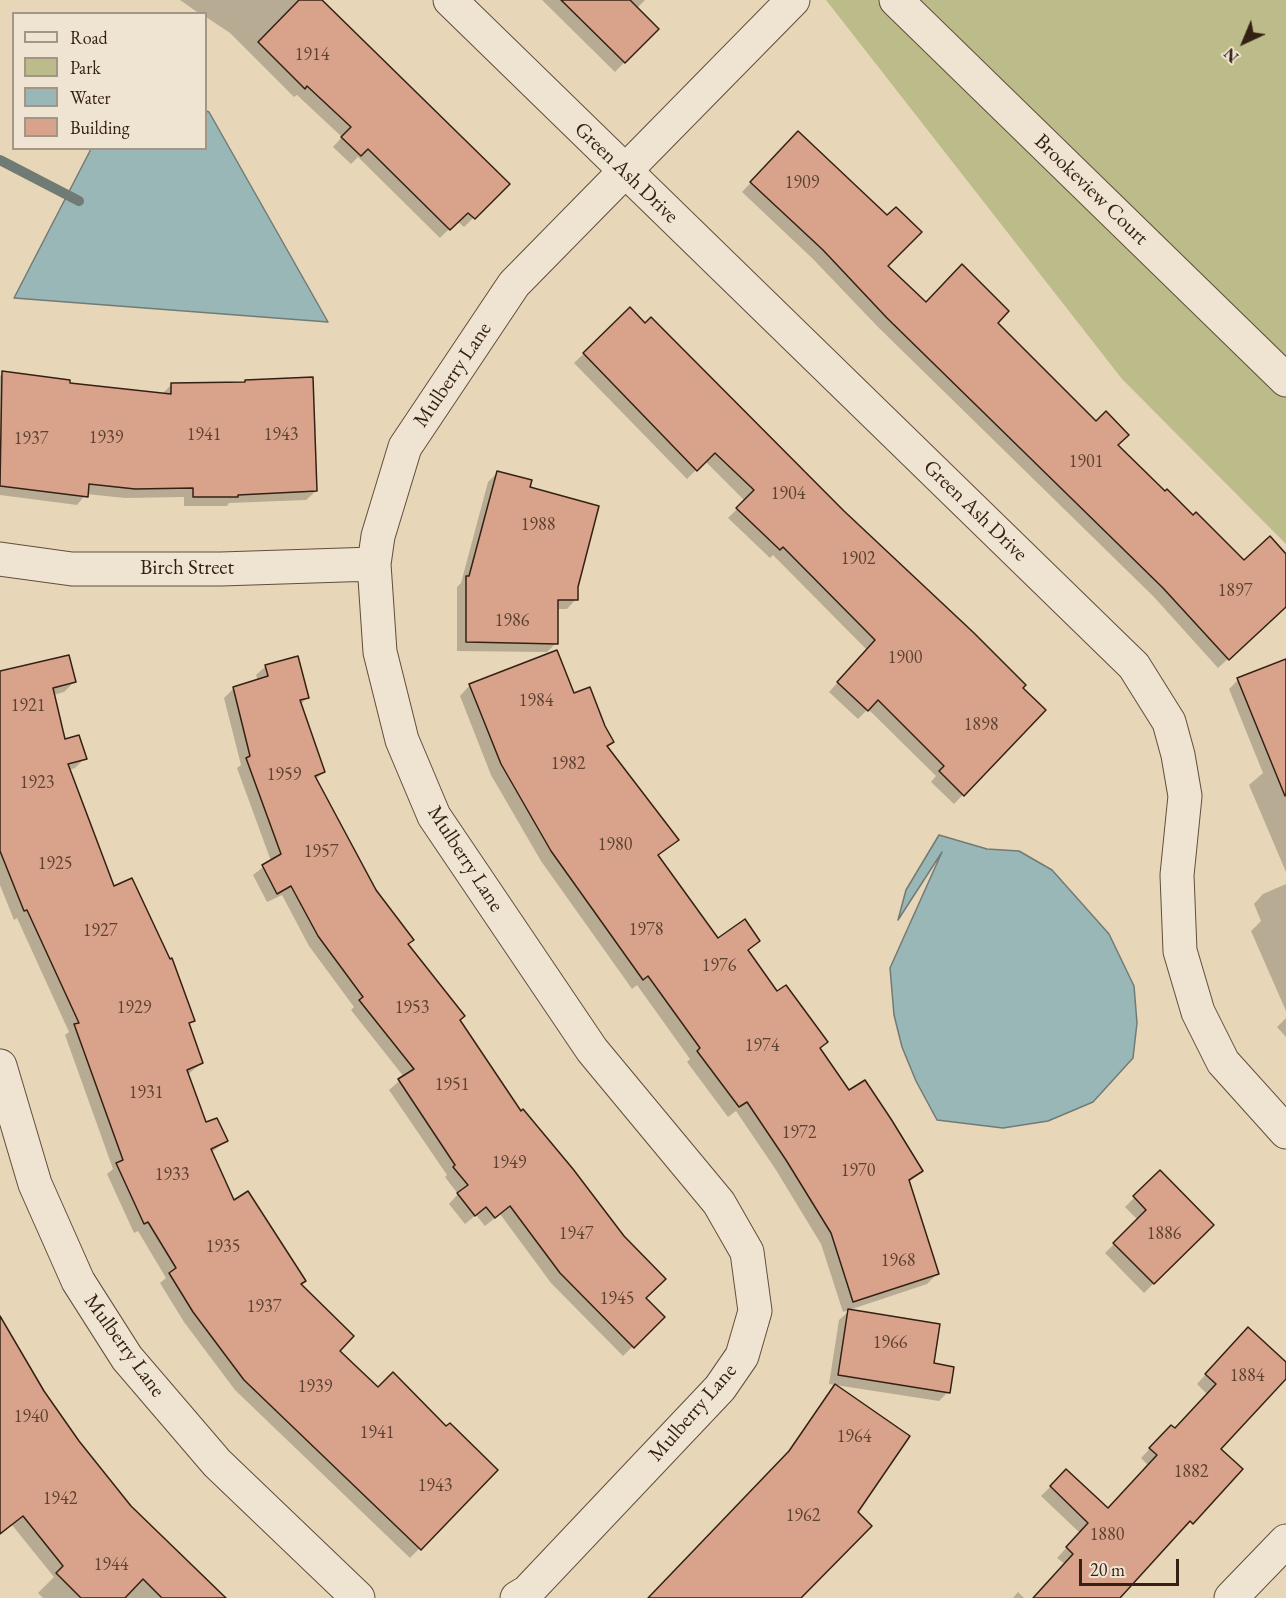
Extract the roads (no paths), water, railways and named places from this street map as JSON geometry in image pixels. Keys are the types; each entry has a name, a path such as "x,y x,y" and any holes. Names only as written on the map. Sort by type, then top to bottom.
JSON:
{"street":[{"name":"Green Ash Drive","path":"450,0 623,171 1134,666 1169,722 1178,755 1185,796 1178,875 1180,951 1198,1012 1223,1062 1286,1132"},
{"name":"Mulberry Lane","path":"517,1598 526,1592 720,1388 742,1356 755,1311 747,1251 719,1203 592,1050 434,816 402,740 380,652 374,564 378,536 405,447 514,284 794,0"},
{"name":"Brookeview Court","path":"896,0 1286,380"},
{"name":"Birch Street","path":"0,559 72,568 374,564"},
{"name":"Mulberry Lane","path":"0,1066 35,1184 78,1281 127,1358 217,1463 358,1598"},
{"path":"1231,1598 1286,1541"}],"water":[{"path":"207,111 328,322 14,298 90,150 207,150"},
{"path":"939,835 987,849 1019,851 1052,870 1109,934 1134,986 1137,1023 1133,1058 1093,1102 1048,1121 1003,1128 937,1120 916,1081 902,1047 894,1015 890,968 942,852 898,920 906,890"}],"waterway":[{"path":"0,160 79,201"}]}
